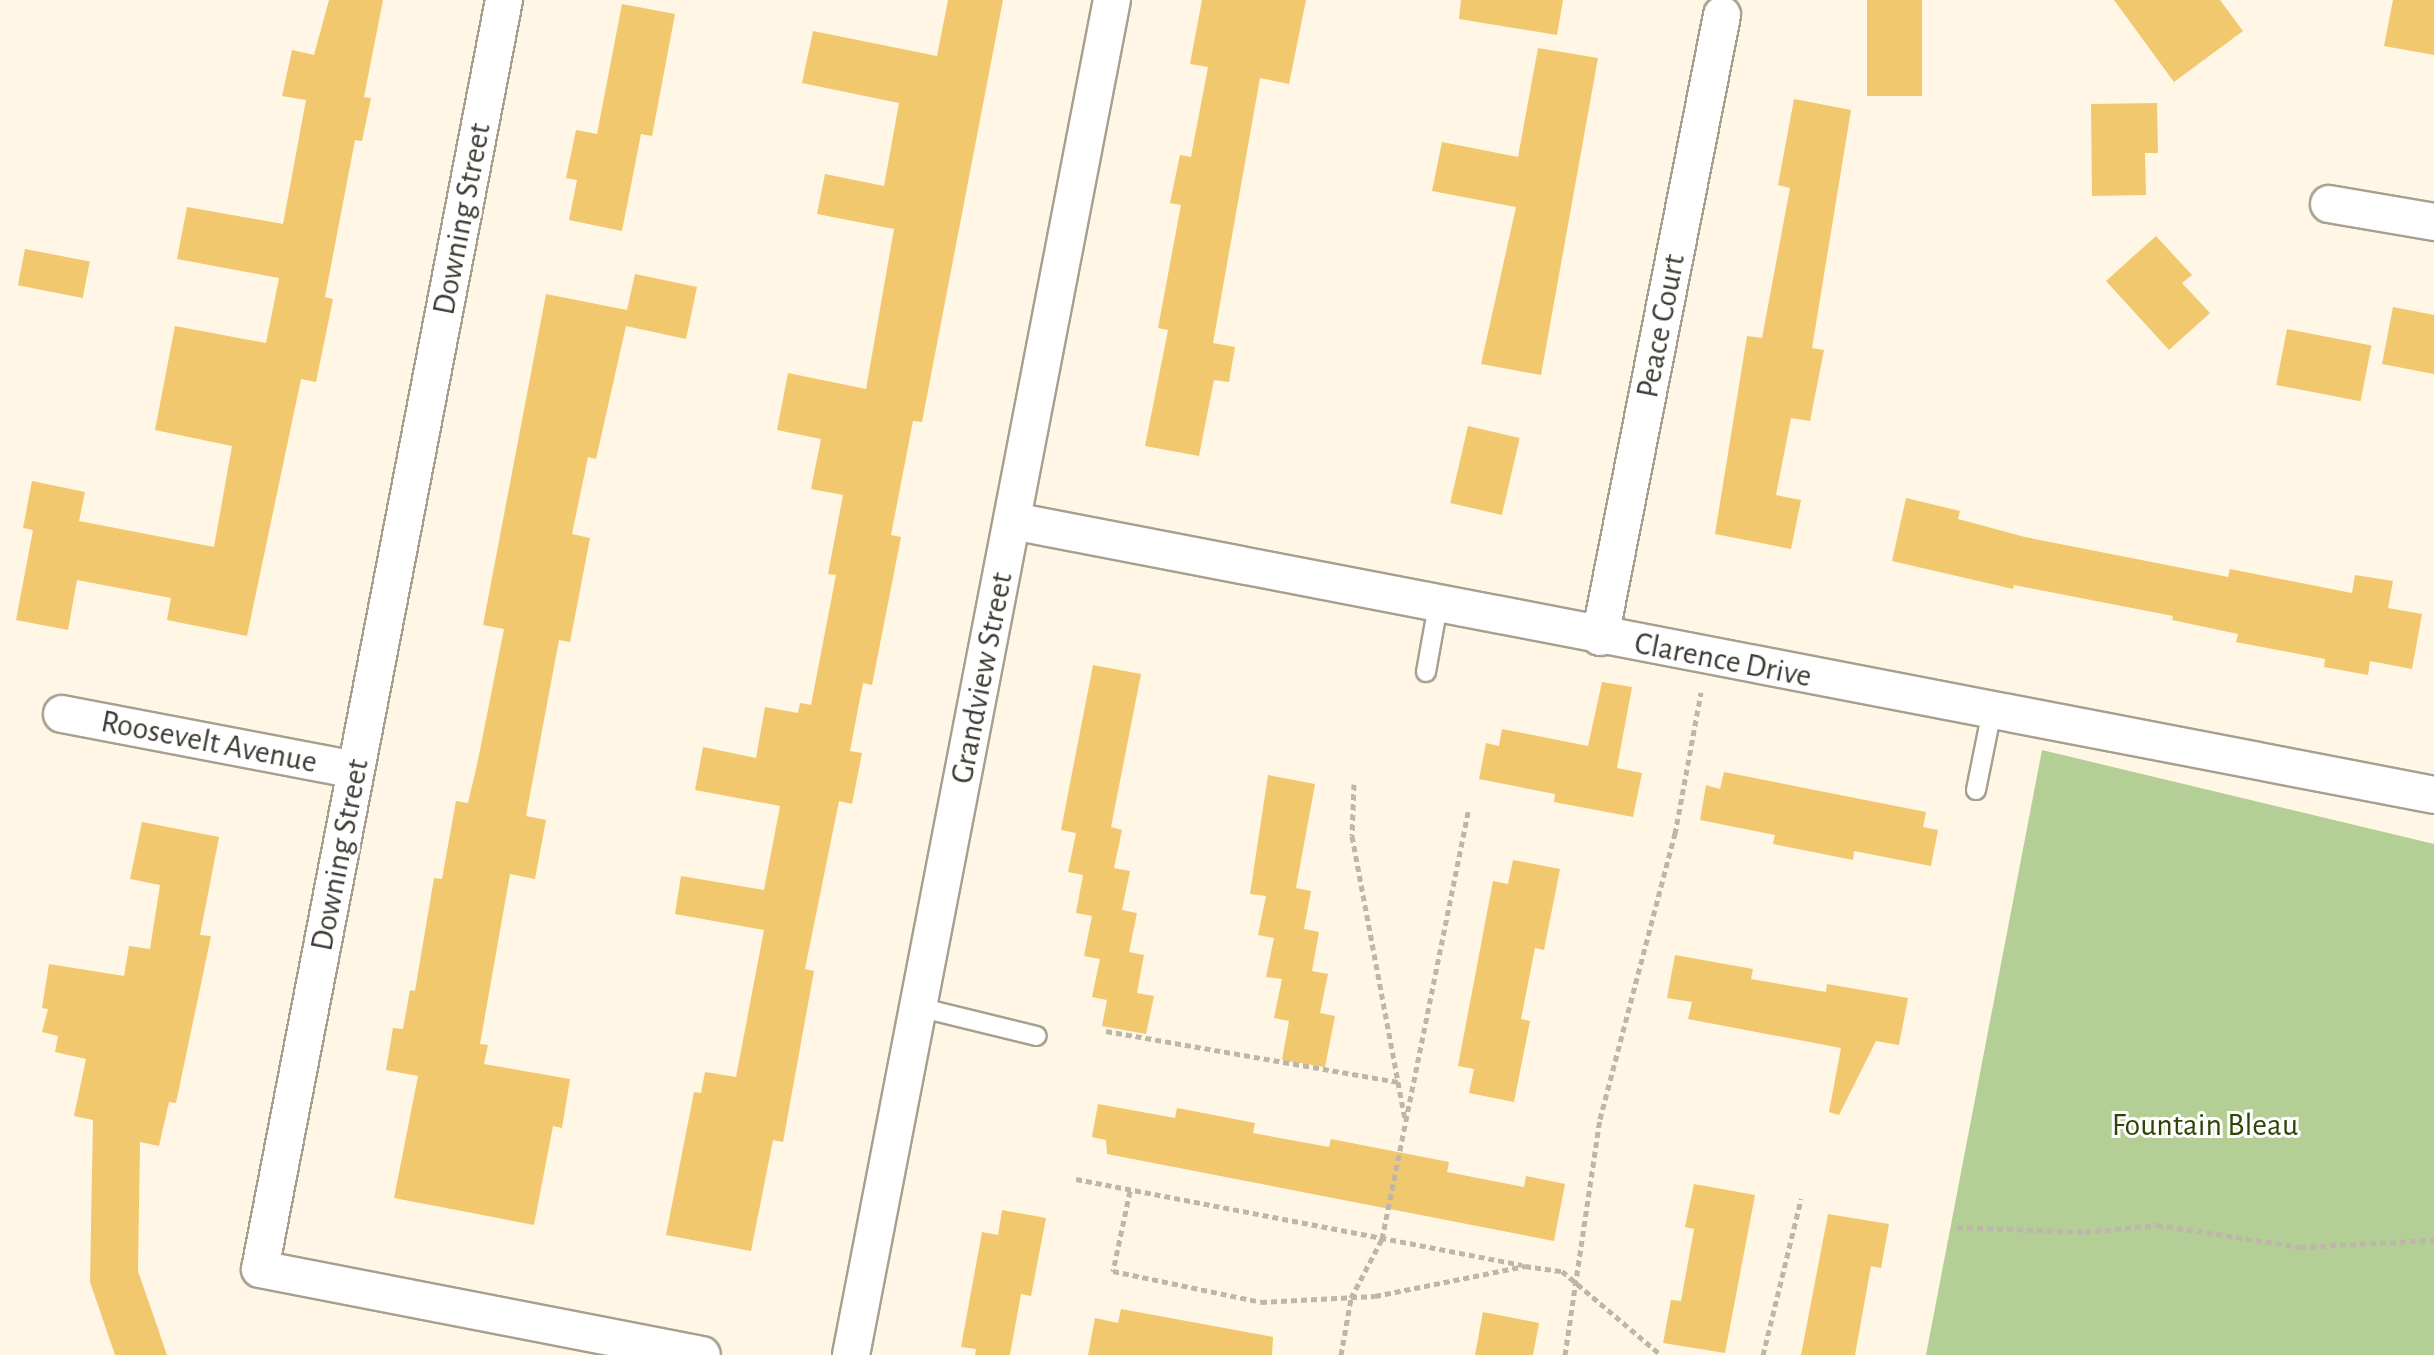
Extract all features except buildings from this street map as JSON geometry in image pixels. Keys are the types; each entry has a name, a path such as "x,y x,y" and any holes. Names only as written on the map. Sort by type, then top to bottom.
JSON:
{"street":[{"name":"Downing Street","path":"504,0 260,1269 702,1355"},
{"name":"Grandview Street","path":"851,1355 1112,0"},
{"name":"Peace Court","path":"1600,637 1722,15"},
{"path":"2329,204 2434,222"},
{"name":"Clarence Drive","path":"1013,521 1600,637 2434,795"},
{"name":"Roosevelt Avenue","path":"62,714 356,770"}],"lane":[{"path":"1426,672 1438,605"},
{"path":"1976,790 1992,711"},
{"path":"918,1007 1037,1036"}],"path":[{"path":"1565,1355 1573,1283 1600,1119 1675,834 1701,691"},
{"path":"1354,784 1352,836 1405,1123"},
{"path":"1341,1355 1351,1298 1382,1239 1468,812"},
{"path":"1106,1031 1398,1082"},
{"path":"1076,1179 1562,1271 1661,1355"},
{"path":"1130,1191 1113,1271 1261,1302 1351,1298 1525,1266"},
{"path":"1763,1355 1801,1199"},
{"path":"1957,1227 2085,1232 2157,1225 2300,1247 2434,1240"}],"green space":[{"name":"Fountain Bleau","path":"2042,750 2434,844 2434,1355 1926,1355"}]}
